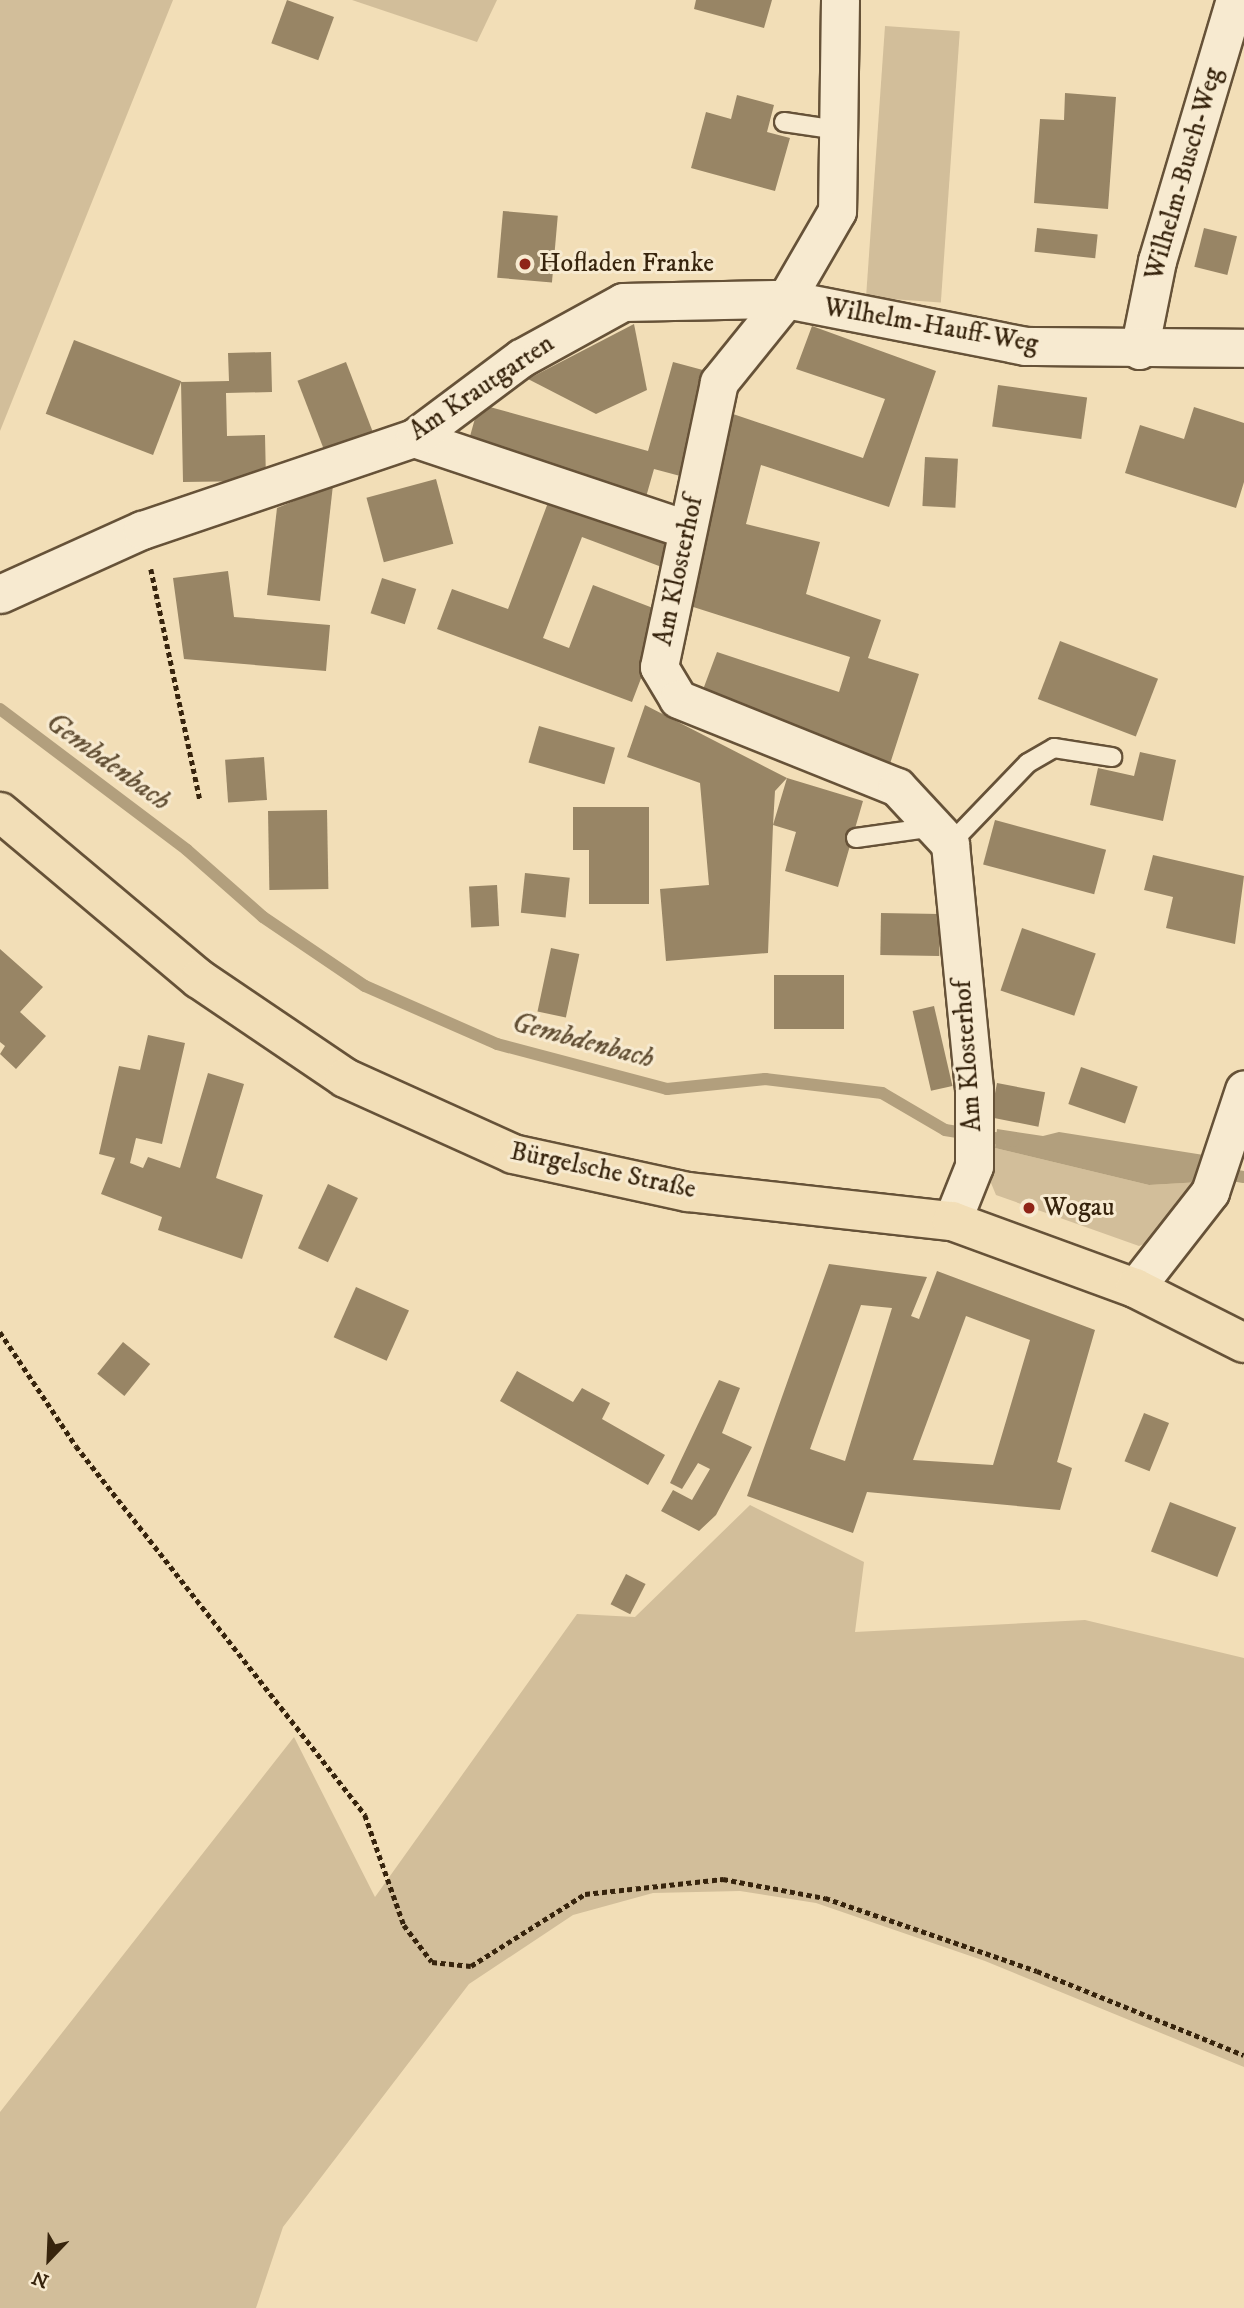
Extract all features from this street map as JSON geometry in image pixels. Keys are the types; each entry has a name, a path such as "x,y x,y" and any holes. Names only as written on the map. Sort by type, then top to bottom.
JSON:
{"main road":[{"name":"Bürgelsche Straße","path":"0,812 199,979 345,1078 513,1154 688,1192 952,1221 1135,1288 1244,1343"}],"street":[{"name":"Am Klosterhof","path":"840,0 837,211 786,299 719,382 659,667 678,699 897,787 942,836 974,1089 974,1166 952,1221"},
{"name":"Wilhelm-Busch-Weg","path":"1139,350 1157,261 1235,0"},
{"name":"Wilhelm-Hauff-Weg","path":"786,299 1025,346 1139,350 1244,348"},
{"name":"Am Krautgarten","path":"0,594 142,530 414,438 521,358 623,302 786,299"},
{"path":"414,438 686,529"},
{"path":"1135,1288 1210,1192 1244,1090"}],"lane":[{"path":"784,122 838,130"},
{"path":"856,838 942,836 1028,763 1054,748 1112,757"}],"path":[{"path":"142,530 200,800"},
{"path":"0,1332 76,1446 365,1815 404,1925 432,1962 471,1966 585,1894 723,1879 825,1898 1037,1971 1244,2055"}],"shaded area":[{"path":"0,0 173,0 0,431"},
{"path":"352,0 497,0 477,42"},
{"path":"885,26 960,31 941,303 866,297"},
{"path":"997,1129 1043,1136 1059,1132 1210,1156 1201,1182 1149,1185 995,1148"},
{"path":"995,1148 1149,1185 1201,1182 1161,1238 1139,1246 996,1195 991,1183"},
{"path":"750,1505 864,1562 855,1632 1085,1620 1244,1658 1244,2067 985,1961 816,1903 740,1891 653,1893 573,1915 469,1984 283,2227 256,2308 0,2308 0,2112 294,1737 375,1897 577,1614 635,1617"}],"building":[{"path":"287,0 334,17 318,60 271,43"},
{"path":"696,0 772,0 764,28 694,9"},
{"path":"1065,93 1116,97 1108,209 1034,203 1040,119 1064,120"},
{"path":"737,95 774,105 767,132 790,138 775,191 691,168 706,112 731,119"},
{"path":"503,211 558,216 552,283 497,278"},
{"path":"1037,228 1098,234 1095,258 1034,252"},
{"path":"1204,228 1237,236 1227,275 1194,267"},
{"path":"634,324 647,390 596,414 528,379"},
{"path":"812,326 936,371 889,507 761,465 746,524 820,542 806,594 881,620 868,658 919,674 889,767 701,695 717,652 839,692 850,657 687,605 733,414 863,458 885,399 796,369"},
{"path":"74,340 181,381 153,455 46,414"},
{"path":"271,352 272,392 226,393 227,436 265,435 266,481 183,482 181,382 229,381 228,353"},
{"path":"346,362 374,434 325,453 297,381"},
{"path":"673,362 714,373 684,477 654,469 646,497 467,447 479,404 648,451"},
{"path":"998,385 1087,398 1081,439 992,427"},
{"path":"1194,407 1244,423 1244,482 1236,508 1125,473 1140,425 1184,439"},
{"path":"925,457 958,459 955,508 922,506"},
{"path":"436,479 453,544 384,562 366,498"},
{"path":"333,485 320,601 267,595 277,508"},
{"path":"552,492 678,540 667,569 582,537 543,638 569,648 593,585 666,613 632,702 437,629 452,589 508,609"},
{"path":"228,571 234,617 330,625 326,671 184,659 173,578"},
{"path":"382,578 416,589 405,624 371,613"},
{"path":"1060,641 1158,679 1136,737 1038,699"},
{"path":"645,705 787,778 775,791 768,953 666,961 660,889 709,885 700,783 627,757"},
{"path":"539,726 615,748 604,784 529,763"},
{"path":"1140,752 1176,760 1163,821 1090,805 1098,768 1134,776"},
{"path":"264,757 267,800 228,803 225,760"},
{"path":"787,778 863,801 838,887 785,871 796,832 773,825"},
{"path":"573,807 649,807 649,904 589,904 589,850 573,850"},
{"path":"327,810 328,889 269,890 268,811"},
{"path":"995,820 1106,850 1094,894 983,864"},
{"path":"1153,855 1244,876 1235,944 1166,928 1173,897 1144,890"},
{"path":"525,873 570,878 566,917 521,913"},
{"path":"497,885 499,926 471,927 469,886"},
{"path":"881,913 940,914 939,956 880,955"},
{"path":"1022,928 1096,953 1074,1016 1001,990"},
{"path":"551,948 579,954 566,1018 537,1012"},
{"path":"0,949 43,987 20,1012 46,1036 16,1069 0,1054 5,1046 0,1042"},
{"path":"774,975 844,975 844,1029 774,1029"},
{"path":"934,1006 952,1086 931,1091 913,1011"},
{"path":"148,1035 185,1043 162,1144 136,1138 130,1163 143,1168 148,1157 180,1168 208,1073 244,1084 216,1178 263,1195 242,1259 158,1230 162,1217 101,1194 115,1158 99,1154 119,1066 140,1070"},
{"path":"1081,1067 1138,1087 1125,1123 1068,1104"},
{"path":"997,1083 1045,1092 1038,1127 990,1117"},
{"path":"328,1184 358,1198 328,1262 298,1248"},
{"path":"829,1264 927,1277 911,1316 919,1319 937,1271 1095,1330 1057,1462 1072,1468 1060,1510 867,1492 853,1533 747,1496","holes":["861,1305 892,1308 845,1461 810,1449","966,1316 1030,1340 993,1465 913,1460"]},
{"path":"356,1287 409,1311 387,1361 334,1337"},
{"path":"123,1342 150,1364 124,1396 97,1374"},
{"path":"517,1371 573,1402 582,1388 610,1403 602,1419 665,1455 648,1485 500,1401"},
{"path":"719,1380 740,1388 722,1433 752,1447 716,1515 699,1531 661,1511 673,1490 692,1500 710,1469 698,1463 682,1489 670,1483"},
{"path":"1144,1413 1169,1423 1150,1471 1125,1461"},
{"path":"1170,1502 1236,1527 1217,1577 1151,1551"},
{"path":"626,1574 646,1584 630,1614 611,1604"}],"waterway":[{"name":"Gembdenbach","path":"0,709 187,850 263,917 365,986 497,1044 667,1089 765,1079 882,1093 945,1130 1013,1141"},
{"name":"Gembdenbach","path":"1221,1173 1244,1177"}],"place":[{"name":"Hofladen Franke","path":"525,264"},
{"name":"Wogau","path":"1029,1208"}]}
